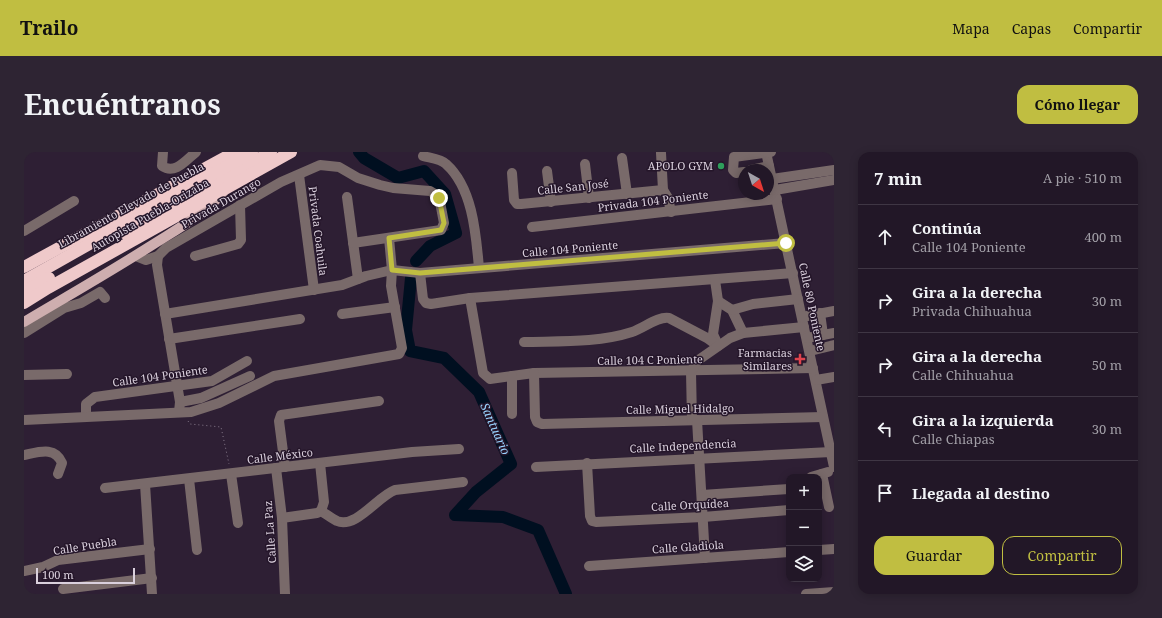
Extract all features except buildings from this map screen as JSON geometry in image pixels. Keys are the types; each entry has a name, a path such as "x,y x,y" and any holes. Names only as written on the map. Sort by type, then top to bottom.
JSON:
{"highway":[{"path":"24,267 235,152"},
{"name":"Autopista Puebla-Orizaba","path":"24,274 203,175 235,152"},
{"name":"Libramiento Elevado de Puebla","path":"24,281 252,152"},
{"name":"Libramiento Elevado de Puebla","path":"24,292 271,152"},
{"name":"Autopista Puebla-Orizaba","path":"24,303 228,186 291,152"}],"main road":[{"path":"24,322 136,256 216,202 228,186"}],"street":[{"path":"162,152 162,166 170,169 178,167 196,152"},
{"path":"738,173 733,170 734,157 768,152"},
{"name":"Calle 80 Poniente","path":"768,152 770,164"},
{"path":"661,153 663,190 668,198 671,212"},
{"path":"423,156 445,163 456,175 474,221 479,268"},
{"path":"622,158 627,194"},
{"path":"585,164 589,198"},
{"name":"Privada Durango","path":"158,256 166,248 240,205 281,182 320,165 332,166 380,185 393,188 430,191 439,198 444,223 443,228 436,231 389,238"},
{"path":"774,179 834,170"},
{"path":"547,171 551,202"},
{"name":"Calle San José","path":"512,173 514,200 517,204 551,202 663,190"},
{"name":"Privada Coahuila","path":"299,175 314,290"},
{"name":"Privada 104 Poniente","path":"532,227 671,212 776,195 834,180"},
{"name":"Calle 80 Poniente","path":"774,187 834,467"},
{"path":"347,197 358,279"},
{"path":"24,231 74,201"},
{"path":"195,256 238,244 241,240 240,205"},
{"path":"180,407 191,412 206,408 274,376 399,354 402,348 391,286 392,270 389,238 353,243"},
{"name":"Calle 104 Poniente","path":"165,314 342,285 392,270 420,273 786,243"},
{"path":"136,256 146,260 158,256 158,266 180,407"},
{"path":"420,273 423,299 426,303 470,298 793,273"},
{"path":"715,280 718,301 713,334 718,346"},
{"path":"24,333 64,308 80,303 100,292 104,298"},
{"name":"Calle 104 C Poniente","path":"470,298 483,373 490,379 534,373 691,372 813,368"},
{"path":"732,310 753,304 798,299"},
{"path":"718,301 732,310 743,333"},
{"path":"342,314 395,307"},
{"path":"705,558 702,495 694,420 691,372 697,361 730,338 743,333 803,322 820,313 834,311"},
{"path":"820,313 823,335"},
{"path":"524,342 607,338 642,328 664,317 669,318 707,338 718,346"},
{"path":"169,339 300,319"},
{"path":"807,338 834,333"},
{"path":"810,351 834,345"},
{"name":"Calle 104 Poniente","path":"86,416 86,404 95,397 212,381 248,361"},
{"name":"Calle Miguel Hidalgo","path":"534,373 535,417 537,422 542,424 823,417"},
{"path":"24,375 67,374"},
{"path":"24,420 180,407 250,376"},
{"path":"512,376 512,414"},
{"path":"816,380 834,377"},
{"name":"Calle La Paz","path":"285,594 280,468 279,421 281,415 379,401"},
{"name":"Calle México","path":"105,488 320,463 460,449"},
{"path":"24,455 51,451 59,455 62,463 58,474"},
{"name":"Calle Independencia","path":"536,467 699,457 831,452"},
{"path":"320,463 322,509 337,521 345,522 354,519 387,493 395,490 463,482"},
{"name":"Calle Orquídea","path":"587,463 590,516 592,521 596,522 703,517 786,510"},
{"path":"827,507 822,474 834,471"},
{"path":"231,474 238,523"},
{"path":"189,479 197,550"},
{"path":"145,484 152,594"},
{"path":"702,495 786,489"},
{"path":"282,518 317,513 322,509"},
{"name":"Calle Puebla","path":"24,571 43,567 58,560 150,549"},
{"path":"822,550 834,549"},
{"name":"Calle Gladiola","path":"589,566 786,552"},
{"path":"63,589 152,578"},
{"path":"806,594 832,593"}],"path":[{"path":"180,407 190,424 221,427 231,474"}],"waterway":[{"name":"Santuario","path":"359,152 364,158 398,178 424,171 445,194 456,233 430,246 416,261"},
{"name":"Santuario","path":"411,278 406,330 410,351 444,358 479,392 511,464 476,492 455,515 503,517 538,530 566,594"}],"place":[{"name":"APOLO GYM","path":"721,166"},
{"name":"Farmacias Similares","path":"800,359"}],"route":[{"path":"439,198 444,223 441,230 389,238 392,270 420,273 786,243"}]}
